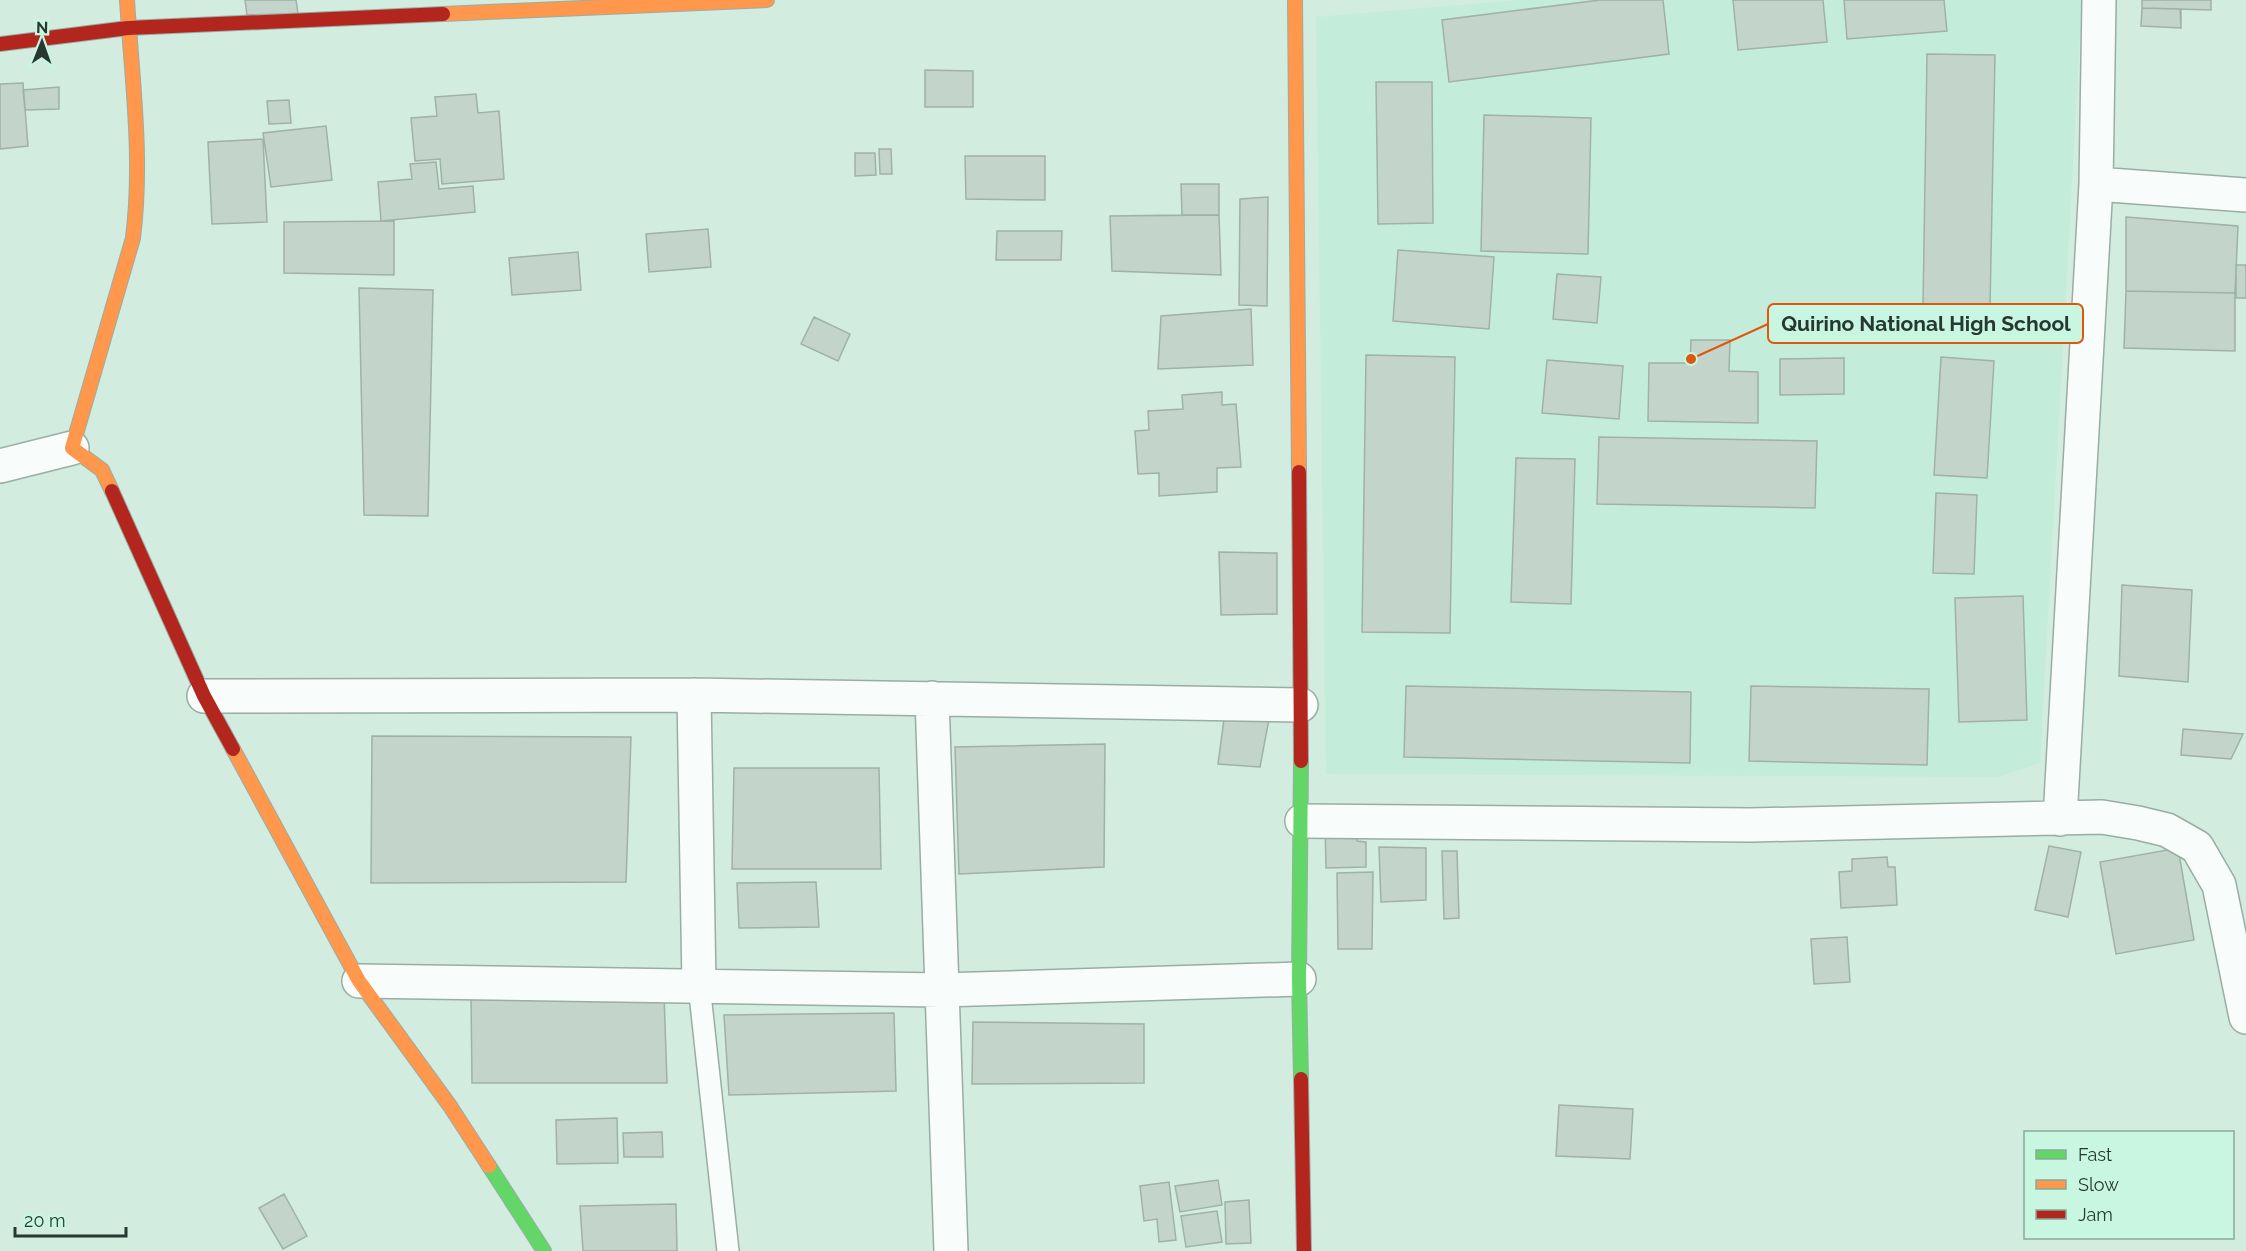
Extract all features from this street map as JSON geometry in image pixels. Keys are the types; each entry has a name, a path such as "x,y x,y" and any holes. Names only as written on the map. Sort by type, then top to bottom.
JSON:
{"street":[{"path":"72,448 133,238 137,213 139,159 127,0"},
{"path":"0,44 128,28 767,0"},
{"path":"1295,0 1302,705 1299,979 1304,1251"},
{"path":"2060,819 2096,184 2099,0"},
{"path":"2096,184 2246,195"},
{"path":"0,466 72,448"},
{"path":"72,448 102,470 204,696 359,981 450,1106 544,1251"},
{"path":"204,696 694,695 1302,705"},
{"path":"694,695 699,985"},
{"path":"932,698 951,1251"},
{"path":"1302,821 1751,825 2102,817 2138,823 2167,830 2197,848 2219,885 2246,1017"},
{"path":"359,981 941,990 1299,979"}],"lane":[{"path":"699,985 728,1251"}],"shaded area":[{"path":"1519,0 2082,0 2040,763 1998,777 1326,774 1316,17"}],"building":[{"path":"245,0 296,0 298,14 247,15"},
{"path":"1600,0 1663,0 1669,54 1449,82 1442,20"},
{"path":"1733,0 1823,0 1827,42 1738,50"},
{"path":"1844,0 1944,0 1947,31 1847,39"},
{"path":"2142,0 2211,0 2211,10 2142,8"},
{"path":"2142,0 2211,0 2211,10 2142,8"},
{"path":"2142,8 2181,9 2181,28 2141,26"},
{"path":"2142,8 2180,9 2181,28 2141,26"},
{"path":"1927,54 1995,55 1990,307 1923,306"},
{"path":"925,70 973,71 973,107 925,107"},
{"path":"1376,82 1432,82 1433,223 1378,224"},
{"path":"23,83 28,146 0,149 0,84"},
{"path":"23,83 28,146 0,149 0,84"},
{"path":"59,87 59,109 25,110 23,90"},
{"path":"476,94 478,113 499,111 504,179 442,184 440,159 415,161 411,118 437,116 435,97"},
{"path":"289,100 291,123 269,124 267,101"},
{"path":"1484,115 1591,118 1588,254 1481,251"},
{"path":"326,126 332,180 271,187 263,133"},
{"path":"263,139 267,222 212,224 208,142"},
{"path":"879,149 891,149 892,174 880,174"},
{"path":"855,153 875,153 876,175 855,176"},
{"path":"965,156 1045,156 1045,200 966,199"},
{"path":"436,162 439,189 473,186 475,212 381,221 378,182 412,179 410,164"},
{"path":"1181,184 1219,184 1219,215 1182,215"},
{"path":"1268,197 1267,306 1239,305 1240,199"},
{"path":"1219,215 1221,275 1112,271 1110,216"},
{"path":"1219,215 1221,275 1112,271 1110,216"},
{"path":"2126,217 2238,226 2235,293 2126,291"},
{"path":"2126,217 2238,226 2235,293 2126,291"},
{"path":"394,221 394,275 284,273 284,222"},
{"path":"708,229 711,267 649,272 646,234"},
{"path":"997,231 1062,231 1061,260 996,260"},
{"path":"1398,250 1494,257 1489,329 1393,321"},
{"path":"578,252 581,290 512,295 509,258"},
{"path":"2236,265 2246,265 2246,298 2236,298"},
{"path":"1557,274 1601,277 1597,323 1553,319"},
{"path":"359,288 433,290 428,516 364,515"},
{"path":"2126,291 2235,293 2235,351 2124,348"},
{"path":"2126,291 2235,293 2235,351 2124,348"},
{"path":"1251,309 1253,365 1158,369 1161,316"},
{"path":"814,317 850,334 838,361 801,344"},
{"path":"1691,340 1730,340 1729,371 1758,372 1758,423 1648,421 1649,363 1690,363"},
{"path":"1366,355 1455,357 1450,633 1362,632"},
{"path":"1941,357 1994,361 1987,478 1934,475"},
{"path":"1844,358 1844,394 1780,395 1780,359"},
{"path":"1547,360 1623,366 1619,419 1542,413"},
{"path":"1222,392 1222,405 1236,404 1241,467 1217,468 1217,492 1159,496 1159,473 1138,474 1135,431 1149,430 1148,411 1183,409 1182,395"},
{"path":"1599,437 1817,441 1815,508 1597,504"},
{"path":"1516,458 1575,459 1571,604 1511,602"},
{"path":"1936,493 1977,495 1974,574 1933,573"},
{"path":"1219,552 1277,553 1277,614 1221,615"},
{"path":"2122,585 2192,590 2188,682 2119,676"},
{"path":"2023,596 2027,720 1959,722 1955,598"},
{"path":"1406,686 1691,692 1690,763 1404,757"},
{"path":"1751,686 1929,689 1927,765 1749,761"},
{"path":"1224,719 1269,719 1260,767 1218,764"},
{"path":"2183,729 2243,734 2231,759 2181,755"},
{"path":"372,736 631,737 626,882 371,883"},
{"path":"1105,744 1104,867 959,874 955,747"},
{"path":"734,768 879,768 881,869 732,869"},
{"path":"1325,821 1356,822 1357,841 1366,842 1366,867 1326,868"},
{"path":"2049,846 2081,852 2068,917 2035,910"},
{"path":"1379,847 1426,848 1426,900 1381,902"},
{"path":"2178,848 2194,940 2116,954 2100,862"},
{"path":"1442,851 1457,851 1459,918 1444,919"},
{"path":"1887,857 1888,867 1895,867 1897,905 1841,908 1839,872 1852,871 1852,859"},
{"path":"1373,872 1372,949 1338,949 1337,873"},
{"path":"816,882 819,927 739,928 737,883"},
{"path":"1847,937 1850,982 1814,984 1811,939"},
{"path":"664,994 667,1083 472,1083 471,996"},
{"path":"894,1013 896,1091 729,1095 724,1015"},
{"path":"973,1022 1144,1024 1144,1083 972,1084"},
{"path":"1559,1105 1633,1109 1630,1159 1556,1156"},
{"path":"617,1118 618,1163 557,1164 556,1120"},
{"path":"662,1132 663,1157 624,1157 623,1133"},
{"path":"1218,1180 1222,1205 1180,1212 1175,1186"},
{"path":"1169,1182 1176,1240 1159,1242 1157,1219 1144,1221 1140,1186"},
{"path":"284,1194 307,1236 283,1249 259,1208"},
{"path":"1249,1200 1251,1243 1226,1244 1225,1202"},
{"path":"676,1204 677,1251 583,1251 580,1206"},
{"path":"676,1204 677,1251 583,1251 580,1206"},
{"path":"1217,1211 1222,1242 1186,1247 1181,1216"}],"traffic: fast":[{"path":"1301,761 1299,979 1301,1079"},
{"path":"489,1166 544,1251"}],"traffic: slow":[{"path":"112,491 102,470 72,448 133,238 137,149 127,0"},
{"path":"443,14 767,0"},
{"path":"1295,0 1299,472"},
{"path":"233,749 359,981 450,1106 489,1166"}],"traffic: jam":[{"path":"0,44 128,28 443,14"},
{"path":"1299,472 1301,761"},
{"path":"112,491 204,696 233,749"},
{"path":"1301,1079 1304,1251"}],"place":[{"name":"Quirino National High School","path":"1691,359"}]}
